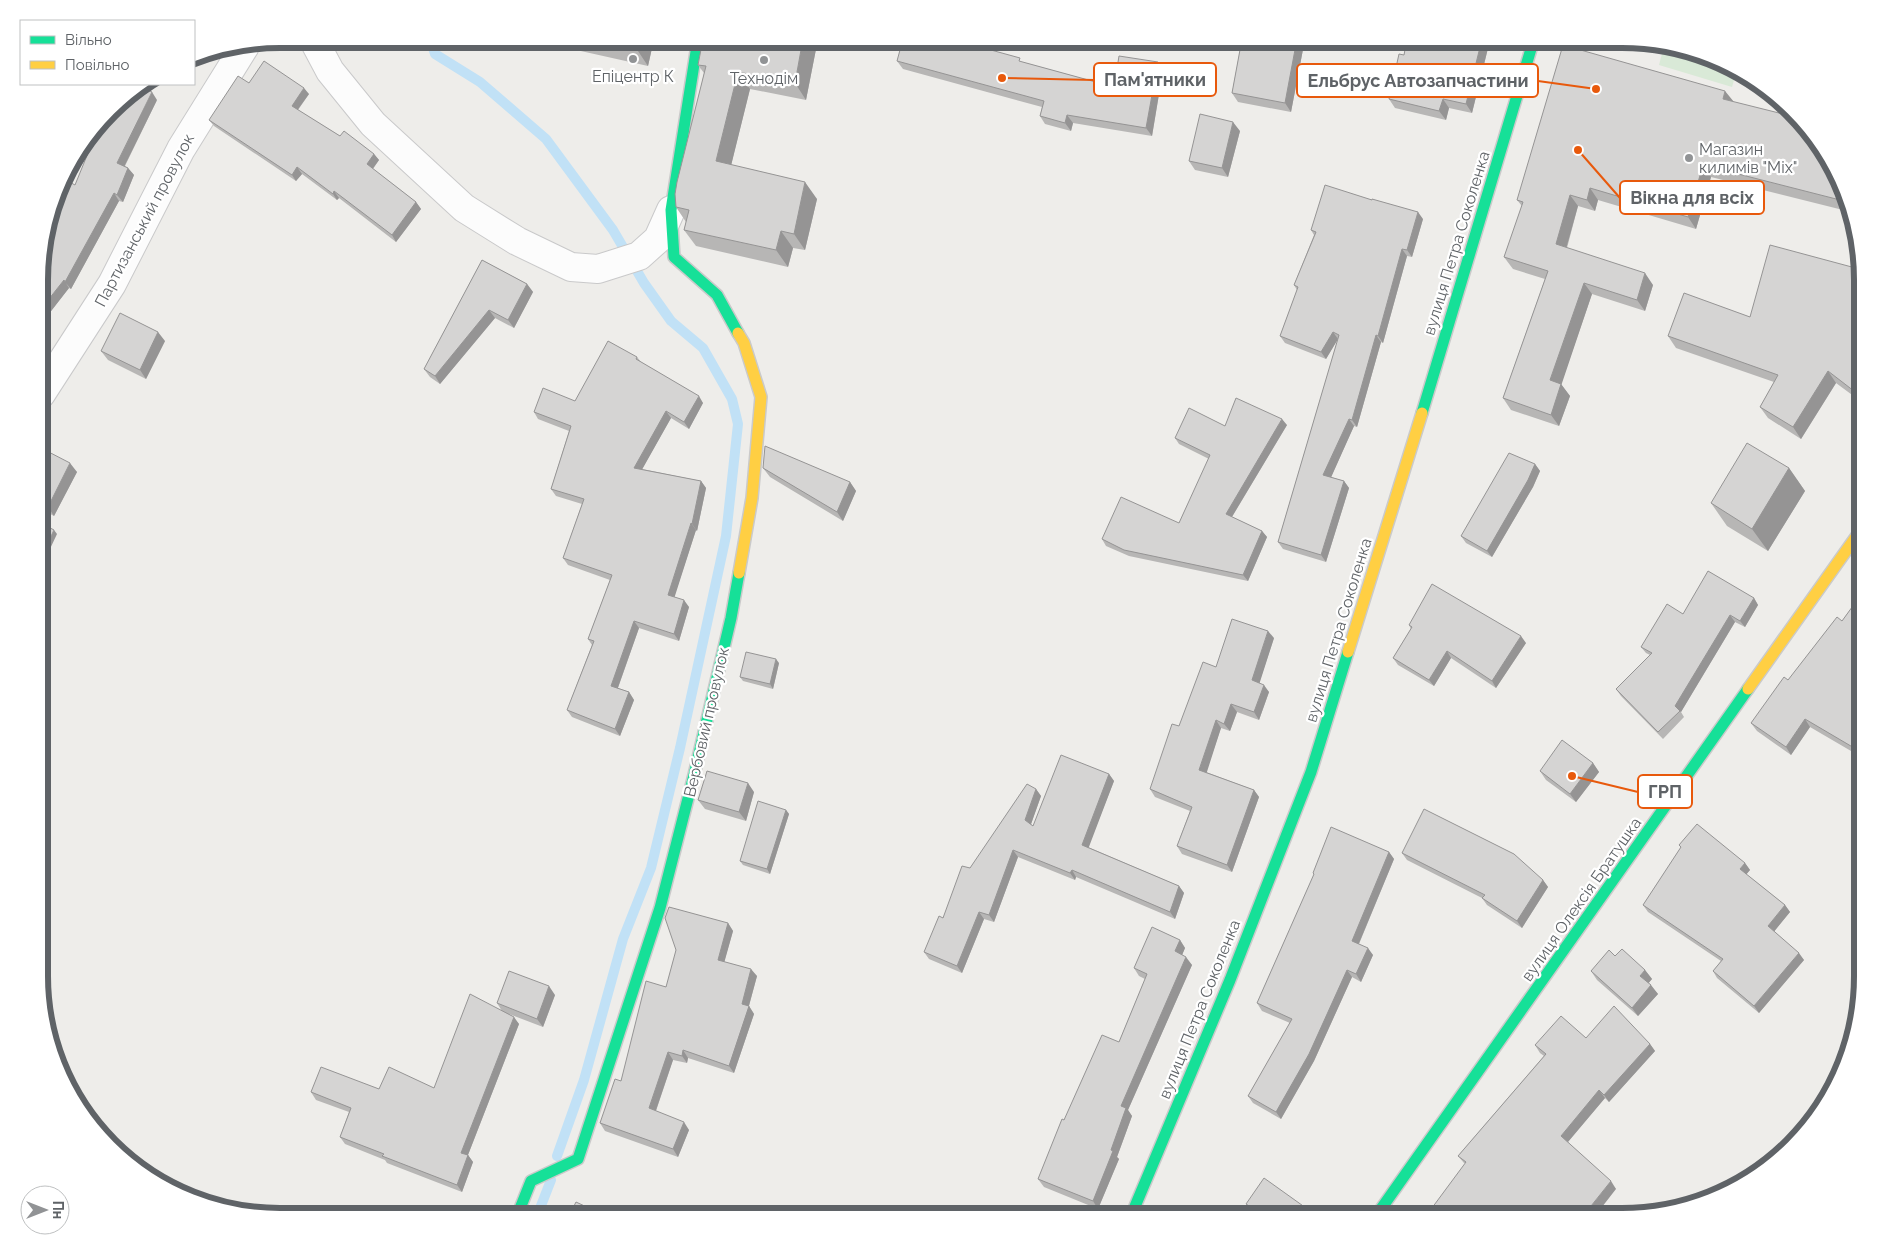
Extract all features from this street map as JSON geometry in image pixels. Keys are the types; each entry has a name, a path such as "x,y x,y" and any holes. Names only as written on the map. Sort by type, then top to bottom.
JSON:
{"street":[{"name":"Вербовий провулок","path":"318,48 330,71 373,124 464,208 517,241 571,267 598,270 630,259 658,239 671,210"},
{"name":"Вербовий провулок","path":"520,1208 531,1181 578,1158 620,1032 660,908 694,775 731,618 752,498 761,397 744,343 717,295 674,257 671,210 697,48"},
{"name":"вулиця Петра Соколенка","path":"1134,1208 1230,980 1311,772 1447,332 1531,48"},
{"name":"Партизанський провулок","path":"48,383 112,284 181,149 242,50"},
{"name":"вулиця Олексія Братушка","path":"1382,1208 1854,540"}],"green space":[{"path":"1663,51 1683,55 1711,65 1735,77 1732,87 1659,65"}],"building":[{"path":"701,48 801,48 795,83 738,72 716,161 805,182 794,234 781,231 776,250 684,230 689,210 676,207 675,194 706,66 698,65"},
{"path":"901,48 984,48 1020,58 1019,61 1114,87 1119,56 1158,62 1146,128 1067,115 1065,123 1040,116 1044,101 897,61"},
{"path":"1240,48 1295,48 1285,103 1232,93"},
{"path":"1405,48 1480,48 1466,104 1443,99 1439,111 1389,99 1399,54 1404,55"},
{"path":"1562,48 1574,48 1725,91 1723,99 1787,115 1807,138 1831,177 1840,200 1703,165 1688,217 1590,188 1587,200 1570,195 1556,244 1645,273 1637,300 1584,283 1550,380 1561,384 1551,415 1503,398 1548,271 1504,257 1523,202 1517,200"},
{"path":"264,61 304,88 292,106 340,136 344,131 374,154 367,164 416,202 392,235 334,191 333,194 297,167 292,175 209,120 238,76 249,83"},
{"path":"147,89 152,92 117,163 128,168 117,195 114,193 65,282 64,280 48,300 49,249 55,219 69,182 75,185 95,138 115,115 138,95"},
{"path":"1200,114 1233,122 1222,168 1189,161"},
{"path":"1325,185 1418,212 1407,250 1402,249 1352,420 1349,419 1323,475 1344,481 1321,555 1278,542 1339,335 1333,332 1321,352 1280,336 1298,287 1294,285 1316,232 1311,230"},
{"path":"1770,245 1854,268 1854,391 1828,371 1793,427 1760,407 1778,375 1668,336 1684,293 1750,317"},
{"path":"482,260 527,284 508,320 489,310 435,376 424,369"},
{"path":"120,313 158,332 140,370 101,351"},
{"path":"608,341 699,396 684,422 666,411 634,468 701,481 692,524 668,595 684,600 674,634 634,621 611,686 629,692 615,729 567,710 594,641 588,639 612,575 563,558 584,499 551,489 571,426 534,412 543,388 575,401"},
{"path":"1236,398 1282,419 1226,514 1262,531 1243,575 1124,550 1102,539 1121,497 1179,523 1210,455 1175,438 1189,408 1225,426"},
{"path":"1747,443 1789,468 1752,529 1711,503"},
{"path":"765,446 850,482 837,512 763,468"},
{"path":"48,452 70,463 48,507"},
{"path":"1509,453 1535,464 1528,480 1487,551 1461,536"},
{"path":"48,527 54,530 48,542"},
{"path":"1708,571 1754,598 1740,621 1730,615 1675,706 1680,711 1658,732 1616,689 1652,653 1641,647 1667,604 1683,614"},
{"path":"1432,584 1521,636 1492,681 1447,651 1429,680 1393,658 1412,627 1409,625"},
{"path":"1854,604 1854,748 1805,719 1786,747 1751,723 1784,677 1788,680 1837,617 1842,621"},
{"path":"1232,619 1268,631 1252,680 1264,685 1254,712 1231,704 1224,724 1216,720 1199,770 1254,790 1227,865 1177,846 1192,807 1150,789 1172,724 1179,726 1203,662 1216,667"},
{"path":"746,652 776,659 770,684 740,677"},
{"path":"1562,740 1593,763 1570,794 1540,771"},
{"path":"1061,755 1109,774 1082,845 1179,886 1170,912 1072,870 1070,873 1013,850 989,915 979,912 957,966 924,952 939,916 943,918 962,866 970,868 1027,784 1036,789 1025,820 1033,826"},
{"path":"707,771 748,783 739,812 698,800"},
{"path":"758,801 786,810 767,869 740,861"},
{"path":"1424,809 1514,854 1543,880 1517,921 1482,898 1485,895 1402,853"},
{"path":"1697,824 1745,863 1740,869 1785,905 1768,926 1799,953 1754,1006 1713,971 1723,959 1643,905 1681,847 1679,845"},
{"path":"1331,827 1389,852 1352,941 1368,948 1356,974 1347,970 1309,1054 1276,1112 1248,1096 1292,1019 1257,1003 1314,874"},
{"path":"669,907 728,923 718,960 751,969 742,1004 749,1006 729,1066 683,1050 682,1056 668,1052 649,1108 684,1122 673,1149 600,1123 615,1079 621,1081 646,981 666,987 676,950 665,918"},
{"path":"1152,927 1180,940 1175,951 1186,957 1121,1106 1126,1108 1111,1150 1113,1151 1093,1201 1038,1179 1062,1119 1064,1120 1102,1035 1119,1042 1147,974 1134,968"},
{"path":"1622,949 1645,970 1640,976 1651,985 1632,1008 1591,971 1609,950 1615,956"},
{"path":"509,971 549,986 537,1019 497,1003"},
{"path":"470,994 514,1017 461,1153 468,1155 457,1185 382,1156 384,1154 340,1137 351,1108 311,1092 321,1067 379,1089 389,1067 434,1088"},
{"path":"1614,1006 1650,1044 1604,1095 1599,1090 1561,1136 1611,1181 1589,1208 1432,1208 1466,1162 1458,1156 1546,1054 1535,1045 1561,1016 1586,1038"},
{"path":"1264,1178 1306,1208 1252,1208 1246,1204"},
{"path":"576,1202 589,1208 573,1208"}],"waterway":[{"path":"433,48 435,54 480,82 546,139 613,230 644,283 671,321 703,348 732,399 738,424 726,536 680,748 651,868 623,939 584,1080 557,1156"},
{"path":"540,1208 551,1180"}],"traffic: fast":[{"path":"697,48 671,210 674,257 717,295 738,333"},
{"path":"1422,413 1531,48"},
{"path":"520,1208 531,1181 578,1159 660,908 694,775 731,618 739,573"},
{"path":"1134,1208 1230,980 1311,772 1348,652"},
{"path":"1382,1208 1748,689"}],"traffic: slow":[{"path":"738,333 744,343 761,397 752,498 739,573"},
{"path":"1348,652 1422,413"},
{"path":"1748,689 1854,540"}],"place":[{"name":"Епіцентр К","path":"633,59"},
{"name":"Технодім","path":"764,60"},
{"name":"Пам'ятники","path":"1002,78"},
{"name":"Ельбрус Автозапчастини","path":"1596,89"},
{"name":"Вікна для всіх","path":"1578,150"},
{"name":"Магазин килимів \"Mix\"","path":"1689,158"},
{"name":"ГРП","path":"1572,776"}]}
